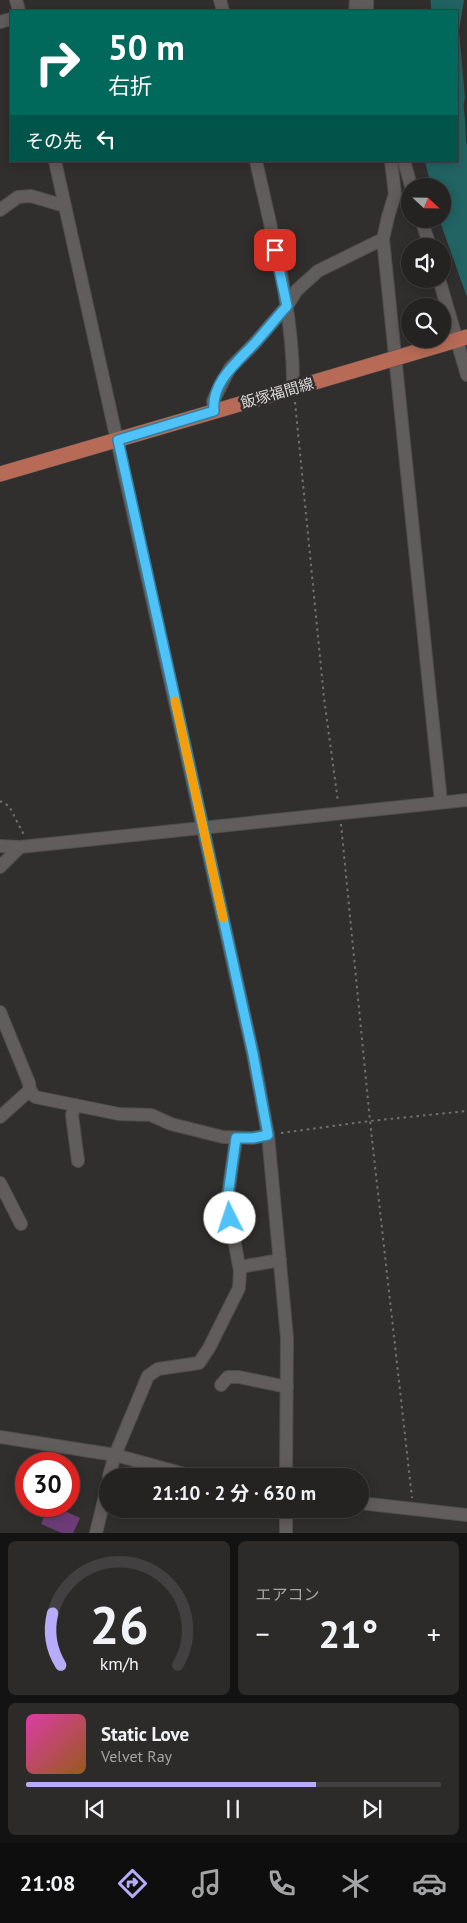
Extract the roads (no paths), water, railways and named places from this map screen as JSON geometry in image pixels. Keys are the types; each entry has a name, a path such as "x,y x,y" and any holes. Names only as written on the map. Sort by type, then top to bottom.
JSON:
{"main road":[{"name":"飯塚福間線","path":"0,474 459,339"}],"street":[{"path":"55,162 253,1054 268,1135 287,1338 286,1468"},
{"path":"256,162 287,306 295,387"},
{"path":"391,162 395,194 384,240 441,802"},
{"path":"404,162 409,178"},
{"path":"0,210 18,198 31,196 66,206"},
{"path":"214,411 213,401 230,368 287,306 297,290 318,271 384,240"},
{"path":"442,288 459,339 467,375"},
{"path":"0,846 25,846 467,800"},
{"path":"0,867 25,846"},
{"path":"0,1012 29,1083 30,1090 35,1096 118,1114 151,1115 171,1124 223,1137 253,1138 268,1135"},
{"path":"0,1117 30,1090"},
{"path":"75,1105 72,1115 78,1161"},
{"path":"112,1468 115,1455 148,1376 158,1369 199,1363 210,1348 239,1288 240,1267 227,1202 236,1138"},
{"path":"0,1183 21,1224"},
{"path":"240,1267 280,1260"},
{"path":"221,1385 228,1377 239,1377 287,1387"},
{"path":"0,1437 115,1455 163,1468"},
{"path":"369,1504 467,1515"},
{"path":"96,1533 100,1518"},
{"path":"286,1518 286,1533"}],"water":[{"path":"446,0 464,0 459,31 467,146 467,297 451,252 451,238 446,238 442,228 451,228 451,178 429,178 425,162 458,162 458,10 444,10"}],"waterway":[{"path":"441,0 442,10"}]}
